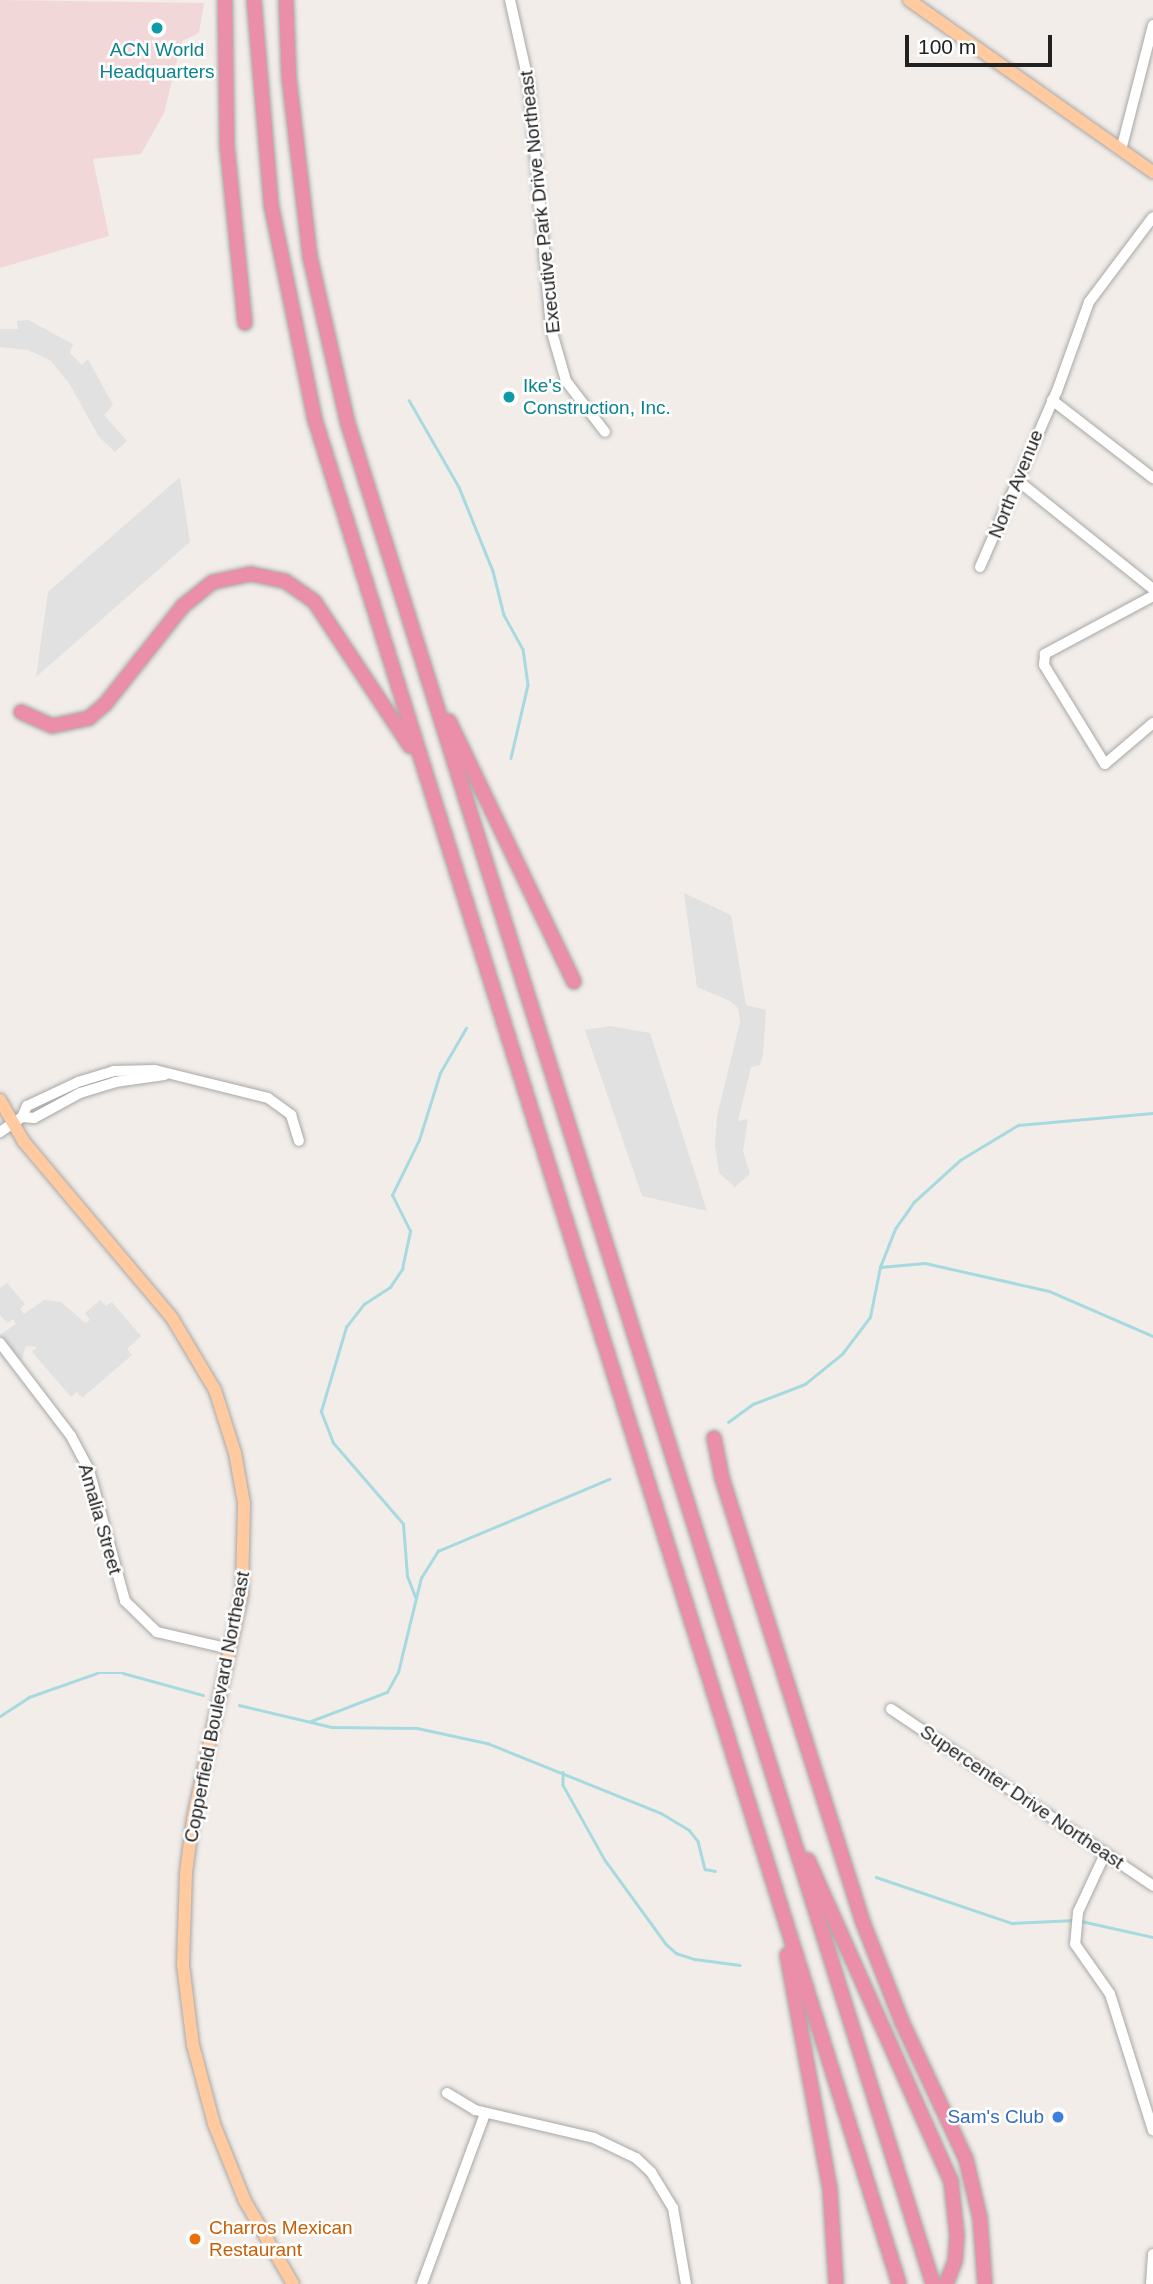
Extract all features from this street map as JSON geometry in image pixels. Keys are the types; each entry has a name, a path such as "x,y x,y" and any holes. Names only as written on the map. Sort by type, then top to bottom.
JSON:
{"highway":[{"path":"225,0 227,146 245,323"},
{"path":"254,0 271,204 302,366 423,767 900,2284"},
{"path":"286,0 294,131 320,306 364,477 933,2284"},
{"path":"21,712 52,726 89,718 197,594 232,577 267,576 299,589 322,609 423,767"},
{"path":"428,681 575,982"},
{"path":"714,1438 722,1478 862,1920 902,2022 966,2159 980,2218 985,2284"},
{"path":"784,1806 947,2170 956,2208 956,2261 946,2284"},
{"path":"777,1899 830,2190 836,2284"}],"main road":[{"path":"909,0 1153,172"},
{"name":"Copperfield Boulevard Northeast","path":"0,1100 17,1119 50,1175 173,1318 223,1409 244,1503 246,1543 230,1649 193,1819 186,1873 183,1965 193,2045 214,2123 244,2201 293,2284"}],"street":[{"name":"Executive Park Drive Northeast","path":"510,0 529,85 551,329 566,381 605,432"},
{"path":"1121,150 1153,25"},
{"name":"North Avenue","path":"980,567 1052,400 1089,302 1153,217"},
{"name":"North Avenue","path":"1052,400 1153,478"},
{"path":"1017,480 1153,589"},
{"path":"1153,596 1045,654 1044,665 1105,764 1153,723"},
{"path":"0,1132 17,1119 27,1106 113,1071 155,1070 268,1098 291,1115 299,1141"},
{"name":"Amalia Street","path":"0,1343 71,1436 89,1470 125,1601 157,1632 230,1649"},
{"name":"Supercenter Drive Northeast","path":"891,1709 1153,1886"},
{"path":"1105,1854 1078,1912 1074,1934 1078,1954 1110,1994 1153,2130"},
{"path":"447,2092 485,2114 594,2138 636,2158 651,2172 673,2208 686,2284"},
{"path":"422,2284 485,2114"},
{"path":"1151,2284 1153,2254"}],"shaded area":[{"path":"0,0 204,3 199,33 182,41 164,113 141,154 93,159 109,236 0,268"},
{"path":"28,320 73,344 70,353 82,365 88,359 113,405 104,415 127,441 115,452 99,437 69,383 50,360 28,350 0,347 0,329 18,329 17,321"},
{"path":"180,477 190,542 36,677 48,592"},
{"path":"684,893 731,915 746,1005 766,1010 763,1055 760,1065 751,1067 738,1121 748,1119 743,1151 750,1174 735,1187 719,1173 715,1146 717,1116 740,1022 738,1008 730,1001 697,987"},
{"path":"610,1026 650,1033 707,1211 642,1196 585,1030"},
{"path":"7,1283 25,1304 20,1309 24,1314 44,1300 61,1302 85,1323 90,1320 85,1313 100,1300 106,1306 112,1302 141,1336 127,1349 132,1355 82,1398 77,1392 71,1397 32,1352 37,1347 26,1346 21,1361 0,1335 16,1324 13,1319 7,1323 0,1315 0,1288"}],"waterway":[{"path":"409,400 459,487 493,571 504,615 523,649 528,685 511,758"},
{"path":"415,1597 407,1576 403,1524 333,1443 321,1411 346,1327 364,1304 390,1287 402,1269 410,1231 392,1195 419,1140 440,1073 466,1028"},
{"path":"728,1422 753,1404 805,1384 842,1354 870,1317 880,1267 895,1229 914,1202 960,1160 1018,1125 1153,1113"},
{"path":"880,1267 925,1263 1049,1291 1153,1336"},
{"path":"311,1721 387,1692 398,1672 421,1578 438,1551 609,1479"},
{"path":"0,1716 29,1697 97,1673 123,1673 203,1695"},
{"path":"239,1705 332,1727 417,1728 487,1743 661,1813 689,1830 698,1841 705,1869 715,1871"},
{"path":"563,1772 563,1785 605,1860 666,1944 676,1953 695,1959 740,1965"},
{"path":"876,1877 1012,1923 1075,1920"},
{"path":"1081,1921 1153,1937"}],"place":[{"name":"ACN World Headquarters","path":"157,28"},
{"name":"Ike's Construction, Inc.","path":"509,397"},
{"name":"Sam's Club","path":"1058,2117"},
{"name":"Charros Mexican Restaurant","path":"195,2239"}]}
